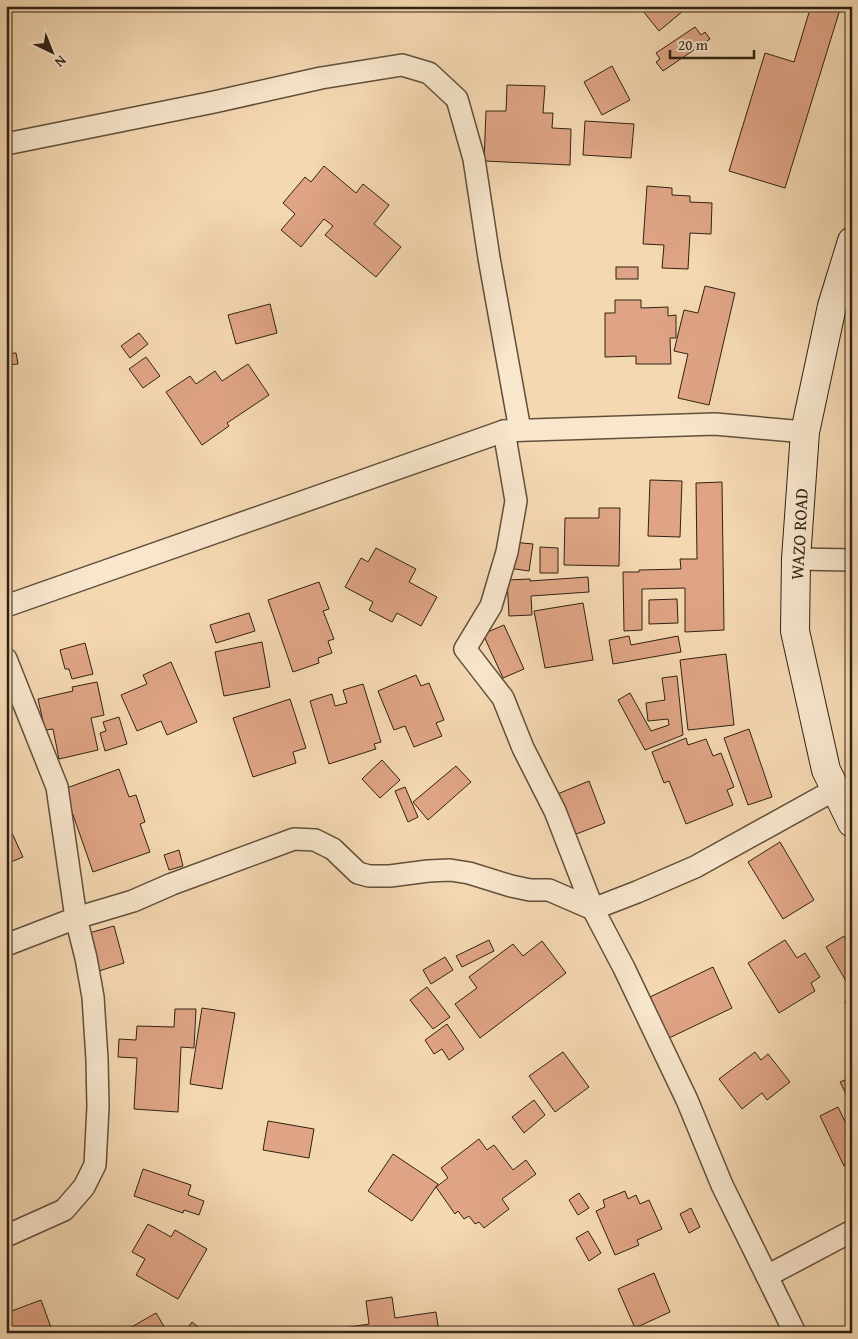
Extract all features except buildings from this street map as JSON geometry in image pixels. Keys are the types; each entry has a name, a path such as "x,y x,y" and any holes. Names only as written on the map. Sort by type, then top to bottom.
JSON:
{"main road":[{"name":"WAZO ROAD","path":"852,241 842,302 805,432 796,558 795,630 826,770 852,823"}],"street":[{"path":"6,144 214,102 321,78 402,65 429,73 457,99 474,159 512,431 516,501 507,552 491,606 465,649 502,698 523,748 555,811 593,909 624,968 687,1100 722,1185 795,1333"},
{"path":"6,606 512,431 715,424 805,432"},
{"path":"796,558 852,560"},
{"path":"6,659 57,788 76,918 93,997 98,1107 95,1165 84,1187 64,1210 6,1236"},
{"path":"6,945 76,918 134,901 172,884 294,839 315,840 333,849 358,873 369,876 390,876 450,870 469,873 492,881 530,890 549,890 593,909 695,866 836,789"},
{"path":"768,1276 852,1231"}]}
